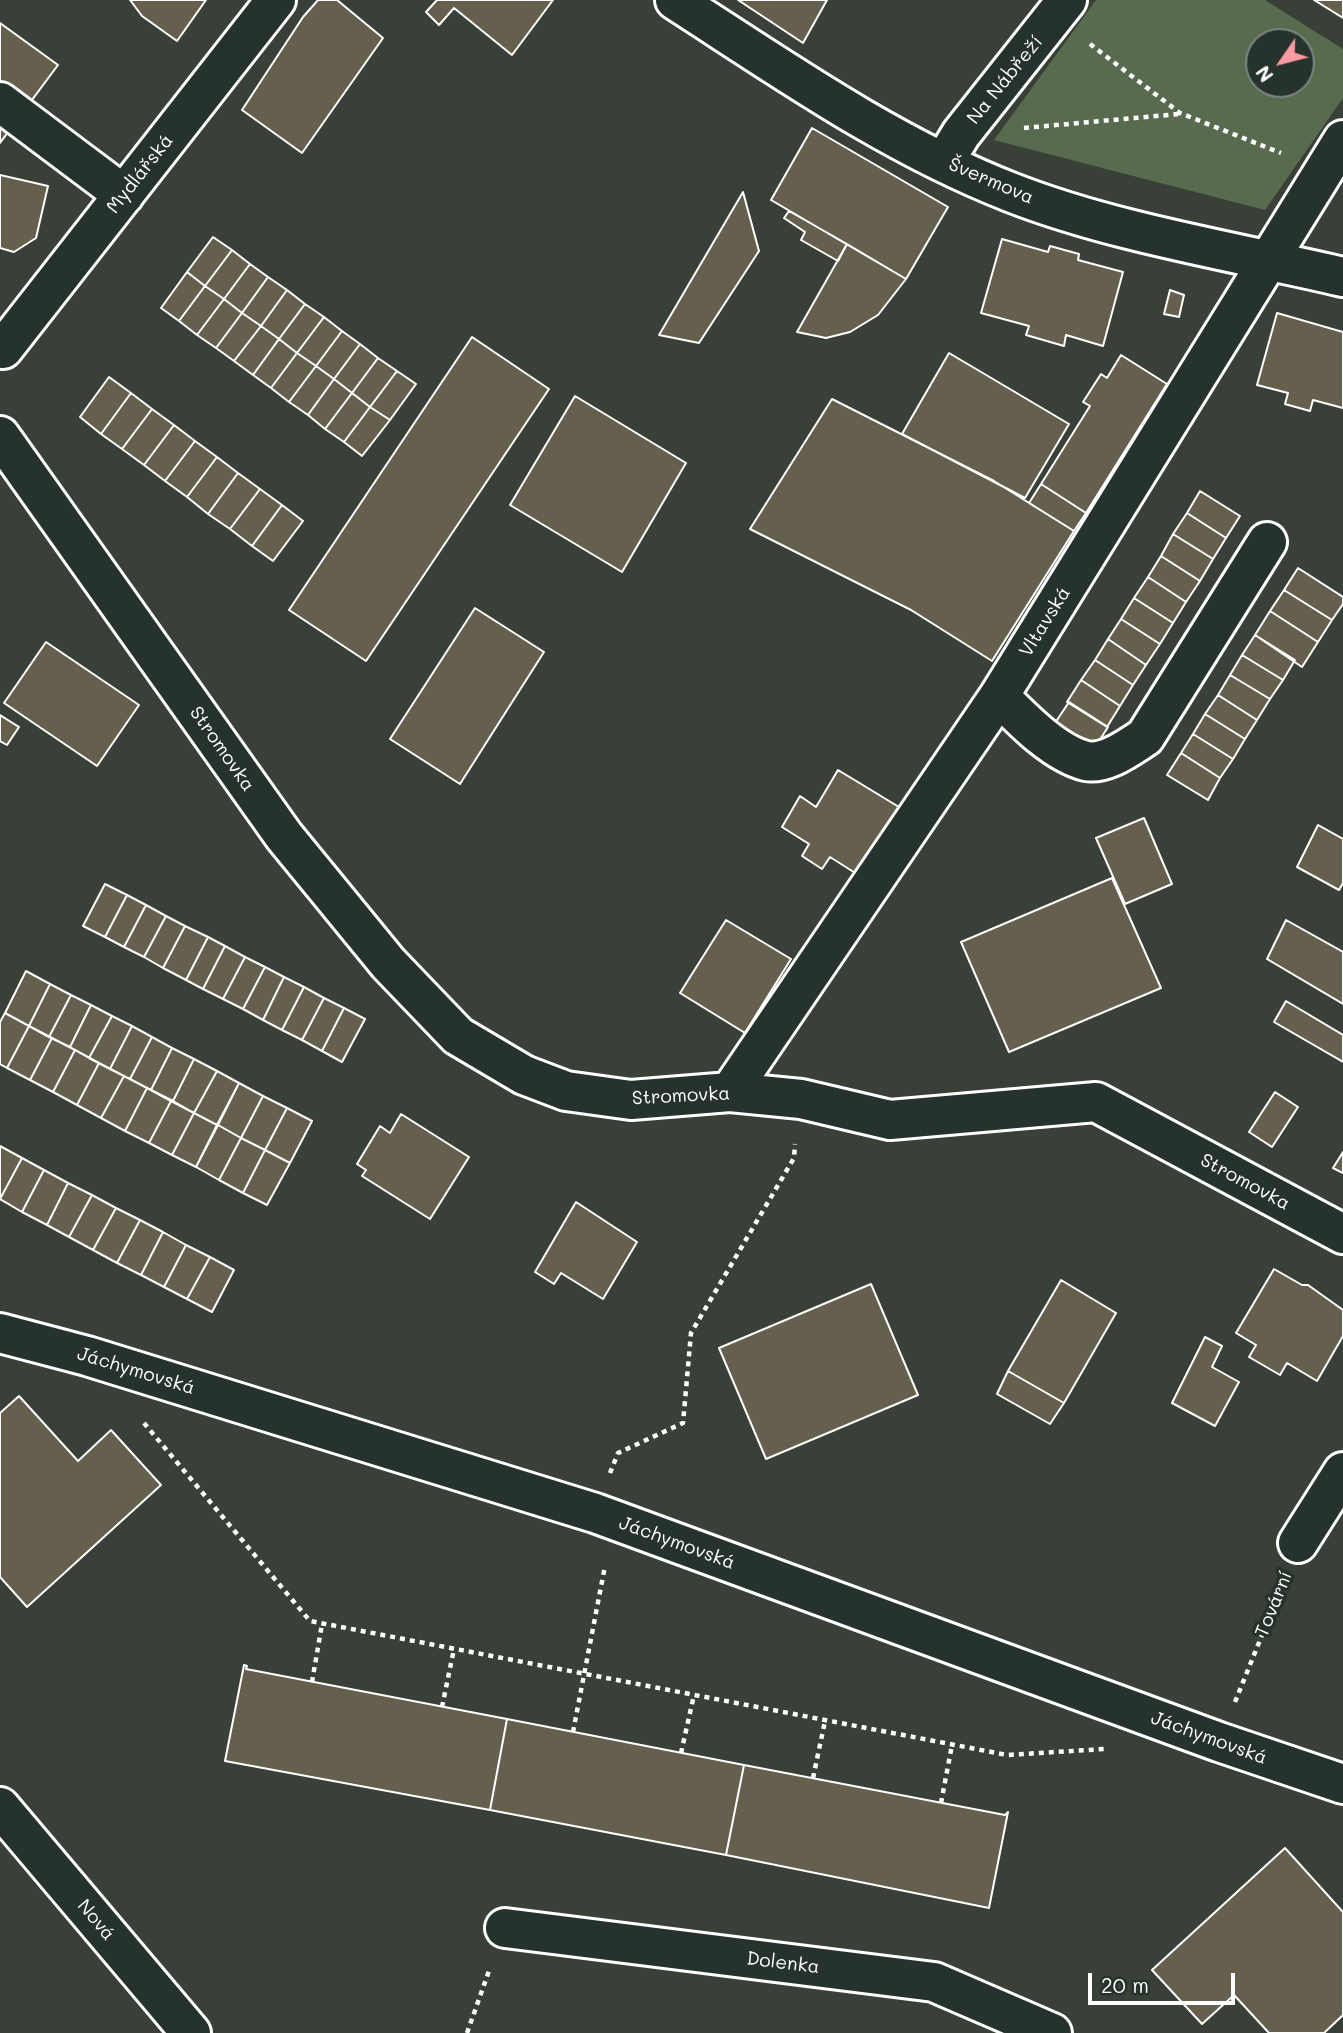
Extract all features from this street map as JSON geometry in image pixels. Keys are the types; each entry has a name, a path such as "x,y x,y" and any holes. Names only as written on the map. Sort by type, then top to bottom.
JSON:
{"street":[{"name":"Mydlářská","path":"1,357 276,0"},
{"name":"Švermova","path":"675,0 816,90 953,148 1010,192 1089,218 1343,277"},
{"name":"Na Nábřeží","path":"953,148 1061,8"},
{"path":"0,102 124,195"},
{"name":"Vltavská","path":"730,1092 999,696 1334,155"},
{"name":"Stromovka","path":"0,436 284,836 388,963 458,1037 524,1075 566,1091 631,1100 730,1092 801,1099 890,1120 1096,1102 1343,1234"},
{"path":"999,696 1038,735 1087,761 1117,755 1145,737 1267,542"},
{"name":"Jáchymovská","path":"0,1333 76,1352 613,1520 1219,1742 1343,1784"},
{"path":"1298,1543 1343,1472"},
{"name":"Nová","path":"0,1807 191,2033"},
{"name":"Dolenka","path":"505,1928 934,1982 1052,2033"}],"path":[{"path":"1061,8 1180,113"},
{"path":"953,148 1180,113 1334,155"},
{"path":"618,1453 683,1423 691,1333 794,1158"},
{"path":"141,1419 310,1622 1007,1755 1113,1749"},
{"path":"573,1732 613,1520"},
{"name":"Tovární","path":"1219,1742 1298,1543"},
{"path":"312,1682 322,1624"},
{"path":"442,1707 454,1649"},
{"path":"681,1752 694,1695"},
{"path":"813,1778 825,1721"},
{"path":"941,1803 952,1745"},
{"path":"467,2033 505,1928"}],"green space":[{"path":"1096,0 1265,0 1310,28 1245,28 1245,98 1315,98 1315,31 1343,49 1343,98 1265,210 994,140"}],"building":[{"path":"130,0 206,0 177,41 142,16"},
{"path":"318,0 337,0 383,38 302,153 242,110 303,17"},
{"path":"437,0 553,0 512,55 454,8 439,25 426,12"},
{"path":"738,0 827,0 803,43"},
{"path":"1314,0 1343,0 1343,18"},
{"path":"0,23 58,65 0,143"},
{"path":"812,128 948,207 906,279 771,200"},
{"path":"0,175 48,186 36,238 14,252 0,248"},
{"path":"743,192 759,251 699,343 659,335"},
{"path":"789,211 847,244 838,261 801,240 805,232 784,218"},
{"path":"213,237 232,250 205,286 187,272"},
{"path":"1002,239 1048,252 1050,246 1079,254 1078,260 1123,272 1103,346 1066,335 1064,346 1026,335 1029,326 981,313"},
{"path":"847,244 906,279 878,315 850,332 826,338 797,332"},
{"path":"232,250 250,264 224,299 205,286"},
{"path":"250,264 268,277 242,313 224,299"},
{"path":"187,272 205,286 179,321 161,308"},
{"path":"268,277 287,290 261,326 242,313"},
{"path":"205,286 224,299 197,335 179,321"},
{"path":"287,290 305,304 279,339 261,326"},
{"path":"1170,290 1184,295 1179,317 1164,314"},
{"path":"224,299 242,313 216,348 197,335"},
{"path":"305,304 324,317 297,353 279,339"},
{"path":"242,313 261,326 234,361 216,348"},
{"path":"1277,313 1343,332 1343,408 1313,400 1310,411 1285,404 1288,393 1257,385"},
{"path":"324,317 342,331 316,366 297,353"},
{"path":"261,326 279,339 253,375 234,361"},
{"path":"342,331 360,344 334,379 316,366"},
{"path":"472,337 549,389 366,661 289,610"},
{"path":"279,339 297,353 271,388 253,375"},
{"path":"360,344 378,358 352,393 334,379"},
{"path":"297,353 316,366 289,402 271,388"},
{"path":"949,353 1069,424 1025,498 902,434"},
{"path":"1121,355 1167,384 1086,513 1041,484 1090,406 1083,402 1101,374 1107,378"},
{"path":"378,358 397,371 370,407 352,393"},
{"path":"316,366 334,379 308,415 289,402"},
{"path":"397,371 416,384 390,420 370,407"},
{"path":"109,377 131,393 101,434 80,417"},
{"path":"334,379 352,393 325,429 308,415"},
{"path":"131,393 152,409 122,449 101,434"},
{"path":"352,393 370,407 344,442 325,429"},
{"path":"575,396 686,463 622,572 510,505"},
{"path":"832,399 994,481 1074,531 992,661 911,610 750,529"},
{"path":"370,407 390,420 362,456 344,442"},
{"path":"152,409 174,425 144,465 122,449"},
{"path":"174,425 195,441 165,481 144,465"},
{"path":"195,441 217,457 187,497 165,481"},
{"path":"217,457 238,473 208,514 187,497"},
{"path":"238,473 260,489 230,529 208,514"},
{"path":"1041,484 1086,513 1074,531 1029,503"},
{"path":"260,489 282,505 252,546 230,529"},
{"path":"1200,491 1240,516 1226,538 1187,513"},
{"path":"282,505 303,521 273,561 252,546"},
{"path":"1187,513 1226,538 1213,559 1173,534"},
{"path":"1173,534 1213,559 1200,581 1161,556"},
{"path":"1161,556 1200,581 1186,602 1148,577"},
{"path":"1298,568 1343,597 1343,604 1332,620 1284,590"},
{"path":"1148,577 1186,602 1173,623 1134,598"},
{"path":"1284,590 1332,620 1318,642 1270,611"},
{"path":"1134,598 1173,623 1160,644 1121,619"},
{"path":"475,608 544,652 460,784 390,739"},
{"path":"1270,611 1318,642 1302,667 1255,635"},
{"path":"1121,619 1160,644 1146,665 1108,639"},
{"path":"1255,635 1295,660 1283,680 1242,655"},
{"path":"1108,639 1146,665 1133,685 1095,660"},
{"path":"46,642 139,705 97,766 4,703"},
{"path":"1242,655 1283,680 1270,699 1230,675"},
{"path":"1095,660 1133,685 1120,706 1081,680"},
{"path":"1230,675 1270,699 1257,720 1218,695"},
{"path":"1081,680 1120,706 1107,727 1067,702"},
{"path":"1218,695 1257,720 1245,739 1205,714"},
{"path":"1069,702 1108,727 1094,749 1055,723"},
{"path":"1205,714 1245,739 1233,759 1193,734"},
{"path":"0,715 19,727 7,745 0,741"},
{"path":"1193,734 1233,759 1220,778 1181,753"},
{"path":"1181,753 1220,778 1208,800 1167,775"},
{"path":"838,770 899,807 860,876 830,857 822,869 802,856 809,844 782,827 800,796 816,807"},
{"path":"1144,818 1172,884 1125,904 1096,838"},
{"path":"1318,825 1343,839 1343,883 1339,890 1297,867"},
{"path":"1112,878 1161,988 1009,1052 961,942"},
{"path":"105,884 127,895 105,937 83,926"},
{"path":"127,895 146,905 124,947 105,937"},
{"path":"146,905 166,916 144,957 124,947"},
{"path":"166,916 185,926 163,968 144,957"},
{"path":"726,920 791,959 745,1033 680,993"},
{"path":"1286,920 1343,952 1343,1004 1267,959"},
{"path":"185,926 208,937 186,980 163,968"},
{"path":"208,937 225,946 203,989 186,980"},
{"path":"225,946 245,957 223,999 203,989"},
{"path":"245,957 265,967 243,1009 223,999"},
{"path":"265,967 284,977 263,1020 243,1009"},
{"path":"26,971 50,984 29,1026 5,1013"},
{"path":"284,977 304,987 282,1030 263,1020"},
{"path":"50,984 71,995 49,1037 29,1026"},
{"path":"304,987 324,998 302,1040 282,1030"},
{"path":"71,995 91,1005 70,1047 49,1037"},
{"path":"324,998 344,1008 322,1051 302,1040"},
{"path":"1286,1001 1343,1035 1343,1062 1274,1022"},
{"path":"91,1005 112,1016 89,1058 70,1047"},
{"path":"344,1008 365,1019 342,1062 322,1051"},
{"path":"5,1013 29,1026 7,1068 0,1064 0,1022"},
{"path":"112,1016 132,1026 110,1069 89,1058"},
{"path":"29,1026 52,1038 30,1080 7,1068"},
{"path":"132,1026 152,1037 130,1079 110,1069"},
{"path":"152,1037 172,1048 151,1090 130,1079"},
{"path":"52,1038 75,1050 53,1092 30,1080"},
{"path":"172,1048 194,1059 173,1101 151,1090"},
{"path":"75,1050 99,1063 77,1105 53,1092"},
{"path":"194,1059 217,1071 194,1113 173,1101"},
{"path":"99,1063 124,1076 101,1118 77,1105"},
{"path":"217,1071 239,1083 217,1125 194,1113"},
{"path":"124,1076 147,1088 125,1131 101,1118"},
{"path":"239,1083 263,1096 241,1138 218,1125"},
{"path":"147,1088 171,1101 149,1143 125,1131"},
{"path":"1275,1092 1298,1107 1272,1147 1249,1132"},
{"path":"263,1096 287,1108 265,1150 241,1138"},
{"path":"171,1101 194,1113 172,1155 149,1143"},
{"path":"287,1108 312,1121 290,1163 265,1150"},
{"path":"194,1113 217,1125 196,1167 172,1155"},
{"path":"401,1114 469,1157 430,1219 362,1176 366,1170 357,1164 380,1126 390,1133"},
{"path":"218,1125 241,1138 219,1180 196,1167"},
{"path":"241,1138 265,1150 243,1193 219,1180"},
{"path":"0,1146 22,1158 0,1199"},
{"path":"265,1150 290,1163 267,1205 243,1193"},
{"path":"1343,1152 1343,1173 1333,1168"},
{"path":"22,1158 44,1170 22,1212 0,1199"},
{"path":"44,1170 68,1183 47,1225 22,1212"},
{"path":"68,1183 92,1195 69,1237 47,1225"},
{"path":"92,1195 116,1208 93,1250 69,1237"},
{"path":"576,1202 637,1242 603,1299 561,1273 554,1284 535,1272"},
{"path":"116,1208 140,1220 117,1263 93,1250"},
{"path":"140,1220 163,1232 141,1275 117,1263"},
{"path":"163,1232 186,1245 164,1287 141,1275"},
{"path":"186,1245 210,1257 187,1299 164,1287"},
{"path":"210,1257 234,1270 212,1312 187,1299"},
{"path":"1274,1269 1302,1285 1308,1285 1343,1310 1343,1336 1317,1381 1287,1363 1280,1375 1249,1357 1256,1345 1236,1333"},
{"path":"1061,1280 1116,1313 1064,1403 1008,1371"},
{"path":"871,1284 918,1395 766,1459 719,1348"},
{"path":"1205,1337 1222,1346 1212,1367 1239,1382 1215,1426 1172,1403"},
{"path":"1008,1371 1064,1403 1050,1424 997,1394"},
{"path":"19,1396 78,1461 111,1430 161,1485 27,1607 0,1577 0,1413"},
{"path":"244,1665 247,1666 246,1669 507,1719 490,1810 225,1761"},
{"path":"507,1719 744,1765 726,1855 490,1810"},
{"path":"744,1765 1005,1815 1008,1812 989,1908 726,1855"},
{"path":"1285,1848 1343,1912 1343,2015 1324,2033 1269,2033 1234,1995 1202,2024 1152,1970"}]}
